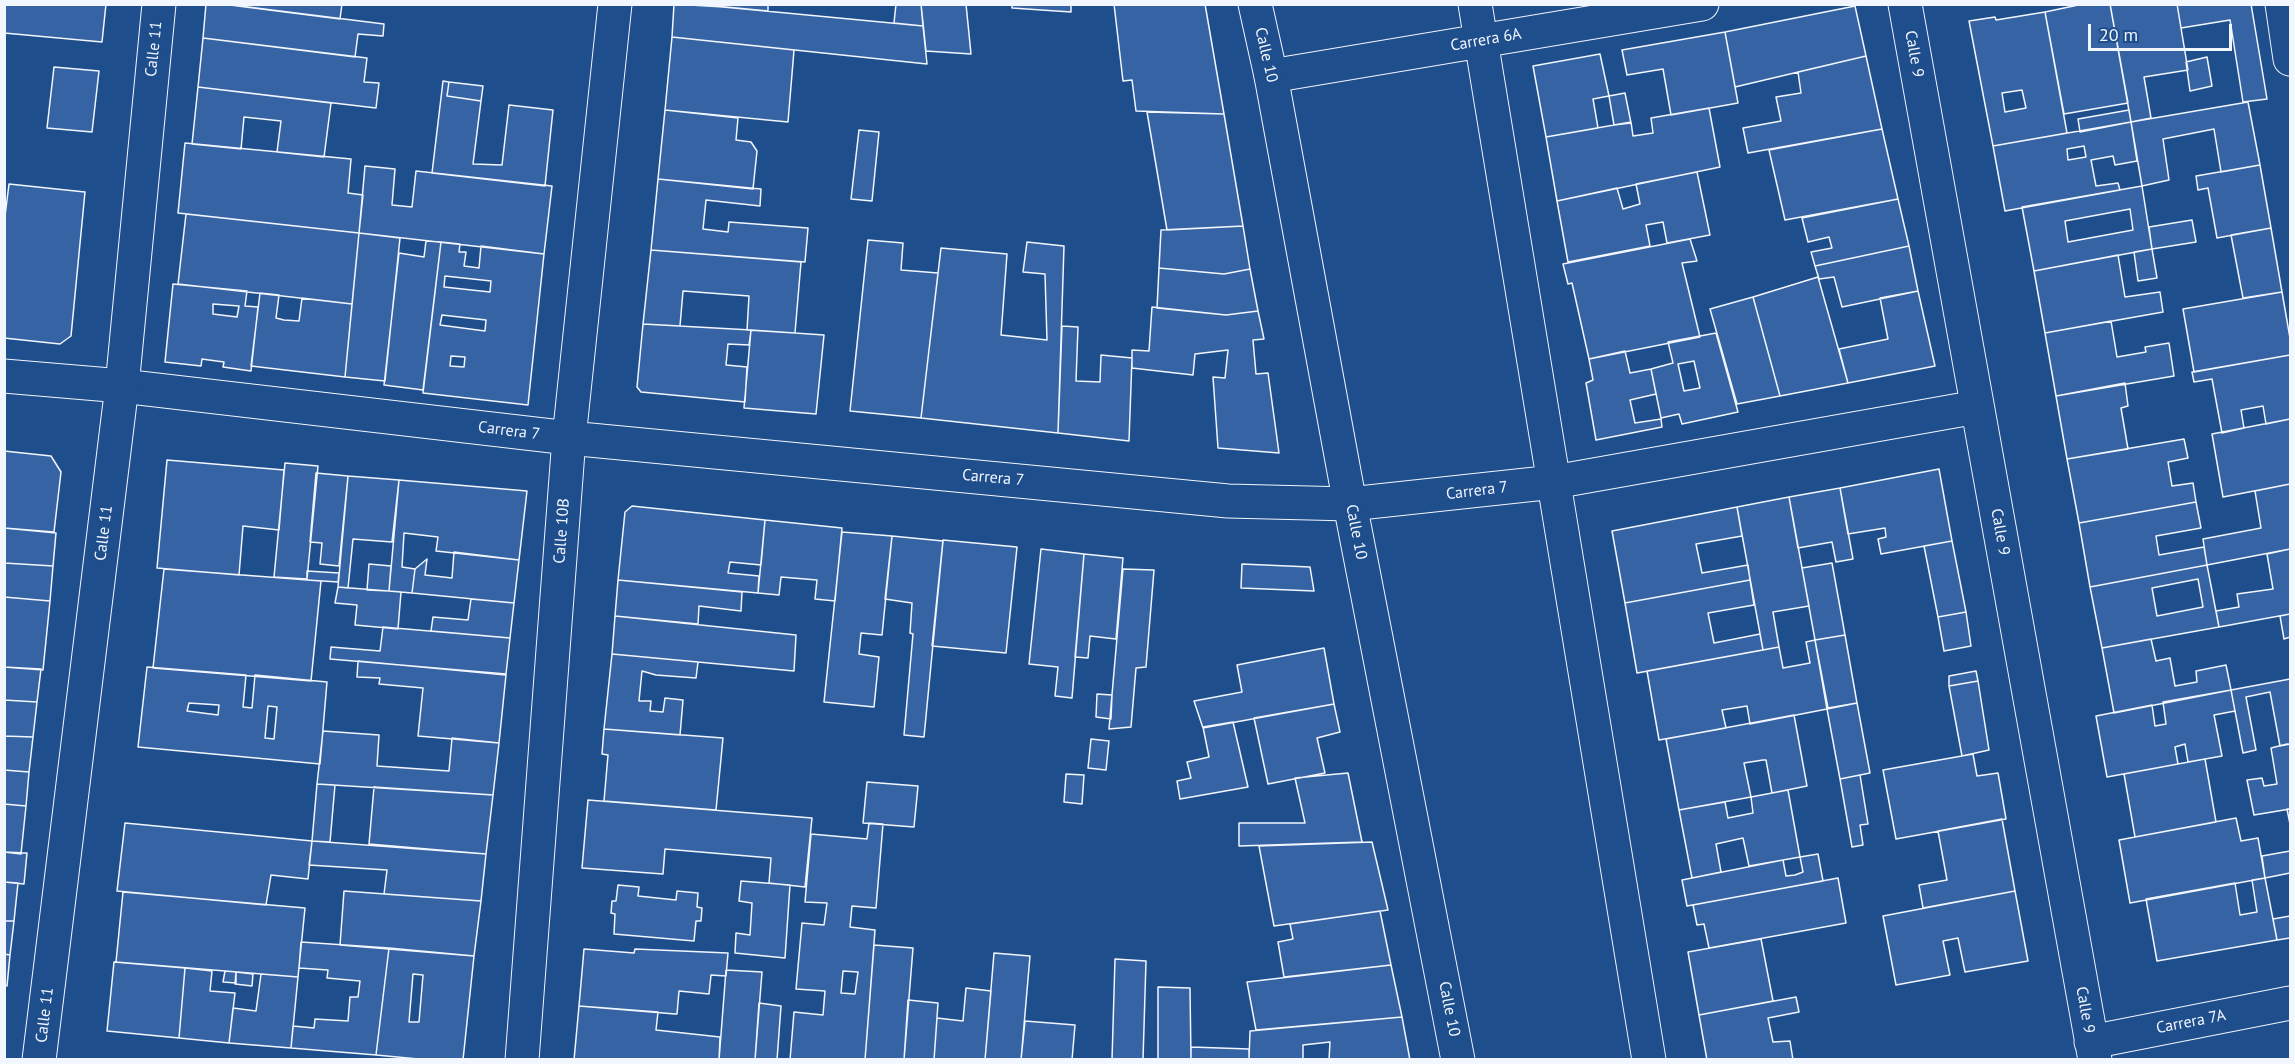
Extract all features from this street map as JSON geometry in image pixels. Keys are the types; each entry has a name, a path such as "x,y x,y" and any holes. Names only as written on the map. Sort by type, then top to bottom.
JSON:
{"street":[{"name":"Calle 11","path":"39,1059 122,386 159,4"},
{"name":"Calle 10B","path":"522,1059 569,438 615,4"},
{"name":"Calle 10","path":"1255,4 1271,76 1350,504 1458,1059"},
{"path":"1475,4 1649,1059"},
{"name":"Carrera 6A","path":"1271,76 1702,4"},
{"name":"Calle 9","path":"1905,4 2093,1051"},
{"path":"2282,4 2290,59"},
{"name":"Carrera 7","path":"4,376 122,386 569,438 1228,501 1350,504 1554,482 1977,407"},
{"name":"Carrera 7A","path":"2093,1051 2290,1002"}],"building":[{"path":"4,4 106,4 102,42 4,33"},
{"path":"206,4 232,5 384,24 383,36 358,34 355,57 203,38"},
{"path":"222,4 342,4 340,19"},
{"path":"674,4 923,26 927,64 672,37"},
{"path":"694,4 768,4 768,11"},
{"path":"896,4 921,4 923,26 894,23"},
{"path":"921,4 966,4 971,54 926,51"},
{"path":"1012,4 1071,4 1071,12 1012,8"},
{"path":"1114,4 1205,4 1224,114 1136,111 1132,80 1123,81"},
{"path":"2083,4 2110,4 2128,103 2064,114 2045,12"},
{"path":"2110,4 2177,4 2188,70 2144,77 2151,118 2131,122"},
{"path":"2177,4 2251,4 2267,99 2243,102 2230,20 2181,28"},
{"path":"1855,6 1866,56 1735,87 1725,32"},
{"path":"2045,12 2067,133 1993,146 1969,21 1995,17 1996,20","holes":["2022,90 2026,108 2005,112 2002,93"]},
{"path":"1725,32 1738,103 1671,115 1663,69 1627,75 1622,50"},
{"path":"672,37 794,50 788,122 665,110"},
{"path":"203,38 367,58 364,82 379,83 376,108 198,87"},
{"path":"1600,54 1609,96 1593,99 1598,128 1546,137 1533,66"},
{"path":"1866,56 1882,129 1748,153 1743,128 1781,121 1776,97 1801,93 1798,72"},
{"path":"2207,57 2212,86 2190,91 2186,62"},
{"path":"54,67 99,71 92,132 47,128"},
{"path":"443,81 449,82 447,96 481,101 473,164 502,165 509,105 553,110 545,186 432,173"},
{"path":"449,82 483,86 481,101 447,96"},
{"path":"198,87 331,103 324,157 277,152 281,121 244,117 241,149 192,144"},
{"path":"1625,93 1631,123 1614,125 1609,96"},
{"path":"2248,102 2260,165 2221,172 2214,129 2163,139 2169,180 2142,186 2131,122"},
{"path":"1709,108 1720,167 1557,201 1546,137 1631,122 1633,136 1653,133 1651,118"},
{"path":"665,110 738,118 736,140 751,142 757,151 753,189 658,179"},
{"path":"2129,110 2131,122 2080,132 2078,119"},
{"path":"1147,112 1224,114 1243,226 1167,230"},
{"path":"2131,122 2137,161 2115,165 2113,156 2091,160 2096,186 2118,183 2120,190 2005,211 1993,146","holes":["2084,146 2086,157 2068,160 2067,149"]},
{"path":"1882,129 1898,199 1785,220 1769,150"},
{"path":"859,130 879,132 872,201 851,199"},
{"path":"185,143 351,159 348,193 363,195 359,233 178,213"},
{"path":"2260,165 2271,228 2217,238 2208,188 2198,190 2196,176"},
{"path":"365,166 395,169 392,205 412,207 416,171 552,186 544,254 359,233"},
{"path":"1697,172 1710,235 1667,243 1663,222 1646,225 1650,246 1568,262 1557,201 1617,188 1623,209 1640,204 1636,184"},
{"path":"658,179 761,189 760,206 706,200 703,229 728,232 729,222 808,228 805,262 651,250"},
{"path":"9,184 85,192 71,336 60,344 4,338 4,224"},
{"path":"2142,186 2152,249 2034,271 2022,207","holes":["2130,209 2133,230 2068,242 2065,221"]},
{"path":"1898,199 1909,246 1815,266 1811,252 1832,248 1829,237 1808,242 1802,218"},
{"path":"186,214 359,233 352,304 178,284"},
{"path":"2192,220 2196,242 2152,249 2149,227"},
{"path":"1243,226 1250,269 1224,274 1159,268 1161,230"},
{"path":"2271,228 2282,292 2243,298 2231,235"},
{"path":"359,233 400,238 385,381 345,377"},
{"path":"1690,239 1697,261 1682,263 1700,337 1589,359 1572,283 1568,284 1563,264"},
{"path":"868,240 903,243 901,270 938,273 921,418 850,411"},
{"path":"426,241 441,242 423,390 384,385 399,253 424,257"},
{"path":"441,242 460,244 459,252 466,252 464,266 479,268 481,246 544,254 528,405 423,393","holes":["445,276 491,281 490,292 444,287","442,315 486,320 485,331 440,325","451,356 465,357 464,367 450,366"]},
{"path":"1027,242 1064,246 1058,433 921,418 941,248 1007,254 1001,335 1047,340 1045,274 1023,272"},
{"path":"1909,246 1918,291 1842,307 1834,277 1819,279 1815,266"},
{"path":"2152,249 2157,278 2138,281 2134,252"},
{"path":"651,250 801,262 795,333 747,330 749,296 683,291 680,326 643,324"},
{"path":"2118,255 2125,297 2160,292 2163,312 2045,333 2034,271"},
{"path":"1159,268 1224,274 1250,269 1258,311 1226,315 1157,308"},
{"path":"1818,277 1848,383 1780,396 1753,297"},
{"path":"173,284 247,291 245,306 258,307 251,371 223,367 224,362 202,359 201,366 165,362","holes":["213,304 239,306 237,317 213,314"]},
{"path":"1918,291 1935,366 1848,383 1839,349 1888,339 1880,298"},
{"path":"2282,292 2290,338 2290,355 2194,372 2183,309"},
{"path":"260,293 279,295 276,318 284,320 299,321 302,298 352,304 345,377 251,366"},
{"path":"1753,297 1780,396 1737,404 1710,309"},
{"path":"1152,307 1226,315 1258,311 1264,339 1253,340 1256,374 1268,373 1279,453 1218,448 1213,377 1225,378 1228,350 1195,354 1193,375 1132,368 1132,350 1149,351"},
{"path":"2111,321 2117,357 2146,352 2145,347 2169,343 2174,376 2056,396 2045,333"},
{"path":"643,324 751,330 749,345 728,344 726,365 747,367 745,402 641,392 637,387"},
{"path":"1062,326 1078,327 1076,381 1100,382 1101,355 1132,358 1129,441 1058,433"},
{"path":"751,330 824,335 816,414 744,408"},
{"path":"1716,333 1738,412 1682,424 1679,414 1661,418 1651,369 1673,363 1668,342","holes":["1694,361 1700,388 1684,391 1678,364"]},
{"path":"1625,351 1630,373 1651,369 1656,394 1630,400 1635,423 1661,419 1662,427 1596,440 1586,383 1593,380 1589,359"},
{"path":"2290,355 2290,419 2266,424 2263,406 2241,410 2244,428 2222,433 2212,379 2194,382 2192,372"},
{"path":"2125,383 2128,406 2121,408 2128,449 2067,459 2056,396"},
{"path":"2290,419 2290,484 2223,497 2212,434"},
{"path":"2184,439 2188,458 2168,462 2172,486 2193,483 2196,502 2079,523 2067,459"},
{"path":"4,451 51,456 61,472 54,532 4,528"},
{"path":"167,460 284,470 279,530 243,526 239,575 157,568"},
{"path":"285,463 318,466 307,579 274,577"},
{"path":"1939,469 1952,541 1881,554 1878,539 1886,537 1885,528 1848,534 1840,488"},
{"path":"316,473 348,476 339,566 320,564 322,543 310,542"},
{"path":"348,476 399,480 392,542 353,539 348,588 338,587"},
{"path":"399,480 527,491 519,560 436,551 438,537 404,533 402,567 415,569 412,593 389,591"},
{"path":"2290,484 2290,549 2207,565 2203,539 2261,528 2255,491"},
{"path":"1840,488 1853,559 1836,562 1832,542 1798,548 1789,497"},
{"path":"1789,497 1809,606 1773,612 1779,647 1763,650 1737,507"},
{"path":"2196,502 2201,528 2156,536 2159,555 2204,547 2207,565 2090,587 2079,523"},
{"path":"632,506 765,520 761,565 730,562 728,573 759,576 758,593 618,580 625,512"},
{"path":"1737,507 1742,536 1696,544 1702,573 1748,565 1750,580 1625,603 1612,531"},
{"path":"765,520 842,528 835,601 815,599 817,580 781,577 779,595 758,593"},
{"path":"4,528 56,533 53,566 4,563"},
{"path":"842,532 892,536 882,635 861,633 859,654 879,657 874,707 824,702"},
{"path":"892,536 943,541 924,737 904,735 913,634 910,633 912,603 885,599"},
{"path":"943,540 1017,547 1006,653 932,646"},
{"path":"1952,541 1966,612 1938,617 1924,546"},
{"path":"1041,549 1084,554 1072,698 1055,696 1058,667 1029,664"},
{"path":"2290,549 2290,614 2219,627 2216,611 2239,607 2237,594 2273,589 2267,554"},
{"path":"454,552 519,560 514,603 412,593 415,569 427,559 425,575 452,578"},
{"path":"1084,554 1123,558 1116,639 1090,636 1088,658 1075,657"},
{"path":"4,563 53,566 50,601 4,597"},
{"path":"1832,563 1845,635 1815,640 1802,568"},
{"path":"369,564 391,566 389,591 367,590"},
{"path":"1242,564 1310,567 1314,591 1241,588"},
{"path":"2207,565 2219,627 2102,648 2090,587","holes":["2198,579 2203,607 2157,616 2152,588"]},
{"path":"164,569 321,581 311,681 153,668"},
{"path":"1123,569 1154,570 1146,667 1136,668 1131,727 1109,729"},
{"path":"307,571 339,573 338,582 307,580"},
{"path":"618,580 742,592 741,611 699,606 698,624 615,616"},
{"path":"1750,580 1754,605 1708,613 1714,643 1760,634 1763,650 1637,673 1625,603"},
{"path":"338,587 401,592 398,629 355,625 357,605 335,603"},
{"path":"4,597 50,601 43,670 4,667"},
{"path":"471,599 514,603 510,638 431,631 433,617 468,620"},
{"path":"1966,612 1971,646 1944,651 1938,617"},
{"path":"2290,614 2290,637 2284,639 2280,616"},
{"path":"615,616 796,635 794,671 612,654"},
{"path":"383,627 510,638 506,674 330,659 331,647 380,651"},
{"path":"1845,635 1857,703 1828,708 1815,640"},
{"path":"2151,639 2156,661 2170,658 2175,686 2197,682 2196,671 2226,665 2231,690 2114,713 2102,648"},
{"path":"1815,640 1827,709 1750,724 1747,706 1722,710 1726,728 1659,740 1647,671 1779,647 1783,668 1810,663 1806,642"},
{"path":"1324,648 1334,704 1203,728 1194,701 1242,692 1237,665"},
{"path":"612,654 698,662 696,678 656,675 642,671 639,701 651,701 650,711 663,712 665,698 683,700 680,735 604,729"},
{"path":"358,661 506,675 499,743 418,736 423,688 379,684 380,678 357,677"},
{"path":"4,667 41,669 37,702 4,700"},
{"path":"147,667 246,675 243,707 252,708 255,675 327,682 320,764 138,747","holes":["189,703 219,705 218,715 187,711","268,706 277,707 274,739 265,738"]},
{"path":"1976,671 1978,681 1949,686 1949,676"},
{"path":"2290,679 2290,744 2280,746 2270,692 2246,697 2256,750 2243,753 2231,690"},
{"path":"1978,681 1989,750 1962,756 1949,686"},
{"path":"2231,690 2235,711 2214,715 2222,756 2188,762 2185,744 2175,747 2178,764 2107,777 2096,716 2152,705 2155,726 2166,724 2163,702"},
{"path":"1097,694 1112,695 1111,719 1096,717"},
{"path":"4,700 37,702 33,737 4,736"},
{"path":"1857,703 1870,773 1840,779 1827,709"},
{"path":"1334,704 1340,732 1317,738 1325,773 1268,784 1254,718"},
{"path":"1794,715 1807,786 1772,793 1766,760 1744,763 1751,797 1679,810 1666,739"},
{"path":"1233,722 1248,787 1180,799 1177,781 1191,778 1187,762 1209,757 1203,727"},
{"path":"604,729 723,738 716,810 604,801 608,755 602,754"},
{"path":"323,731 379,735 377,766 449,771 452,738 499,743 493,795 317,784"},
{"path":"4,736 33,737 29,772 4,770"},
{"path":"1091,739 1109,741 1106,770 1088,768"},
{"path":"2290,744 2290,809 2254,815 2247,780 2262,778 2264,786 2277,784 2271,748"},
{"path":"1973,754 1977,776 1998,773 2006,819 1896,839 1883,770"},
{"path":"2205,759 2216,822 2135,837 2124,774"},
{"path":"4,770 29,772 26,806 4,804"},
{"path":"1348,773 1362,842 1239,846 1239,823 1305,823 1295,778"},
{"path":"1066,774 1084,775 1082,804 1064,802"},
{"path":"1860,775 1868,824 1860,825 1863,845 1852,847 1840,779"},
{"path":"867,782 918,786 914,827 863,823"},
{"path":"317,784 335,785 330,842 312,841"},
{"path":"374,787 493,795 486,854 369,844"},
{"path":"1788,790 1800,857 1749,866 1743,838 1716,844 1721,872 1692,878 1679,810 1725,802 1728,818 1753,813 1751,797"},
{"path":"588,800 812,818 805,887 769,883 771,858 665,849 663,874 582,868"},
{"path":"4,804 26,806 21,854 4,852"},
{"path":"2236,818 2241,841 2258,838 2265,878 2130,903 2119,840"},
{"path":"2002,819 2015,891 1923,908 1919,885 1947,880 1938,831"},
{"path":"125,823 312,841 308,879 271,875 266,905 117,891"},
{"path":"869,823 883,824 876,908 852,906 850,927 875,930 865,1060 790,1060 794,1012 823,1015 825,991 796,989 802,923 824,925 827,903 805,902 811,834 867,839","holes":["843,971 858,972 855,994 841,993"]},
{"path":"312,841 486,854 481,901 384,894 387,870 309,865"},
{"path":"1372,842 1388,910 1274,926 1259,846"},
{"path":"2290,851 2290,873 2265,878 2262,856"},
{"path":"4,852 27,853 24,884 4,882"},
{"path":"1818,854 1823,881 1687,906 1682,880 1783,860 1786,876 1795,875 1803,872 1800,857"},
{"path":"1838,878 1846,923 1709,948 1704,924 1697,925 1693,905"},
{"path":"2265,878 2277,940 2157,961 2146,899 2235,883 2240,915 2257,912 2252,880"},
{"path":"741,881 790,885 785,958 735,953 736,933 750,935 752,903 739,901"},
{"path":"4,882 18,883 14,921 4,921"},
{"path":"618,885 639,887 638,896 676,900 677,891 698,893 697,907 702,908 701,921 696,921 694,941 614,934 615,914 611,913 612,901 616,901"},
{"path":"344,891 481,901 474,956 340,945"},
{"path":"2015,891 2028,961 1965,972 1958,938 1943,941 1950,975 1896,985 1883,916"},
{"path":"123,892 305,908 298,977 116,962"},
{"path":"1380,911 1391,965 1284,977 1278,942 1293,939 1290,924"},
{"path":"2290,916 2290,938 2277,940 2273,919"},
{"path":"4,921 14,921 10,955 4,954"},
{"path":"1761,939 1773,1001 1699,1015 1688,952"},
{"path":"301,942 389,948 376,1055 291,1048 293,1026 314,1028 315,1019 348,1021 350,997 358,997 360,981 327,978 328,970 299,968"},
{"path":"874,945 913,948 904,1060 865,1060"},
{"path":"389,948 474,956 463,1060 429,1060 376,1055","holes":["413,974 423,975 419,1022 409,1022"]},
{"path":"584,949 634,953 635,949 728,953 726,976 711,975 709,994 679,991 677,1014 579,1006"},
{"path":"994,953 1030,956 1021,1060 985,1060"},
{"path":"4,954 10,955 7,986 4,985"},
{"path":"1115,959 1146,961 1143,1060 1112,1060"},
{"path":"114,962 185,968 179,1038 107,1031"},
{"path":"1391,965 1402,1017 1256,1030 1247,982"},
{"path":"185,968 212,971 210,991 235,993 229,1043 179,1038"},
{"path":"726,970 762,972 755,1060 719,1060"},
{"path":"225,971 236,972 236,983 223,982"},
{"path":"236,972 253,974 252,986 235,984"},
{"path":"261,974 298,977 291,1048 229,1043 233,1008 256,1011"},
{"path":"1158,987 1190,988 1191,1060 1158,1060"},
{"path":"966,988 991,991 985,1060 934,1060 937,1018 963,1021"},
{"path":"1796,997 1799,1012 1768,1018 1773,1042 1790,1041 1793,1060 1707,1060 1699,1015"},
{"path":"908,1000 938,1003 934,1060 904,1060"},
{"path":"759,1003 781,1006 777,1060 755,1060"},
{"path":"579,1006 658,1012 656,1030 720,1037 719,1060 574,1060"},
{"path":"1402,1017 1410,1060 1329,1060 1330,1042 1303,1045 1303,1060 1249,1060 1250,1031"},
{"path":"1025,1021 1075,1025 1072,1060 1021,1060"},
{"path":"1191,1047 1249,1049 1249,1060 1191,1060"}]}
